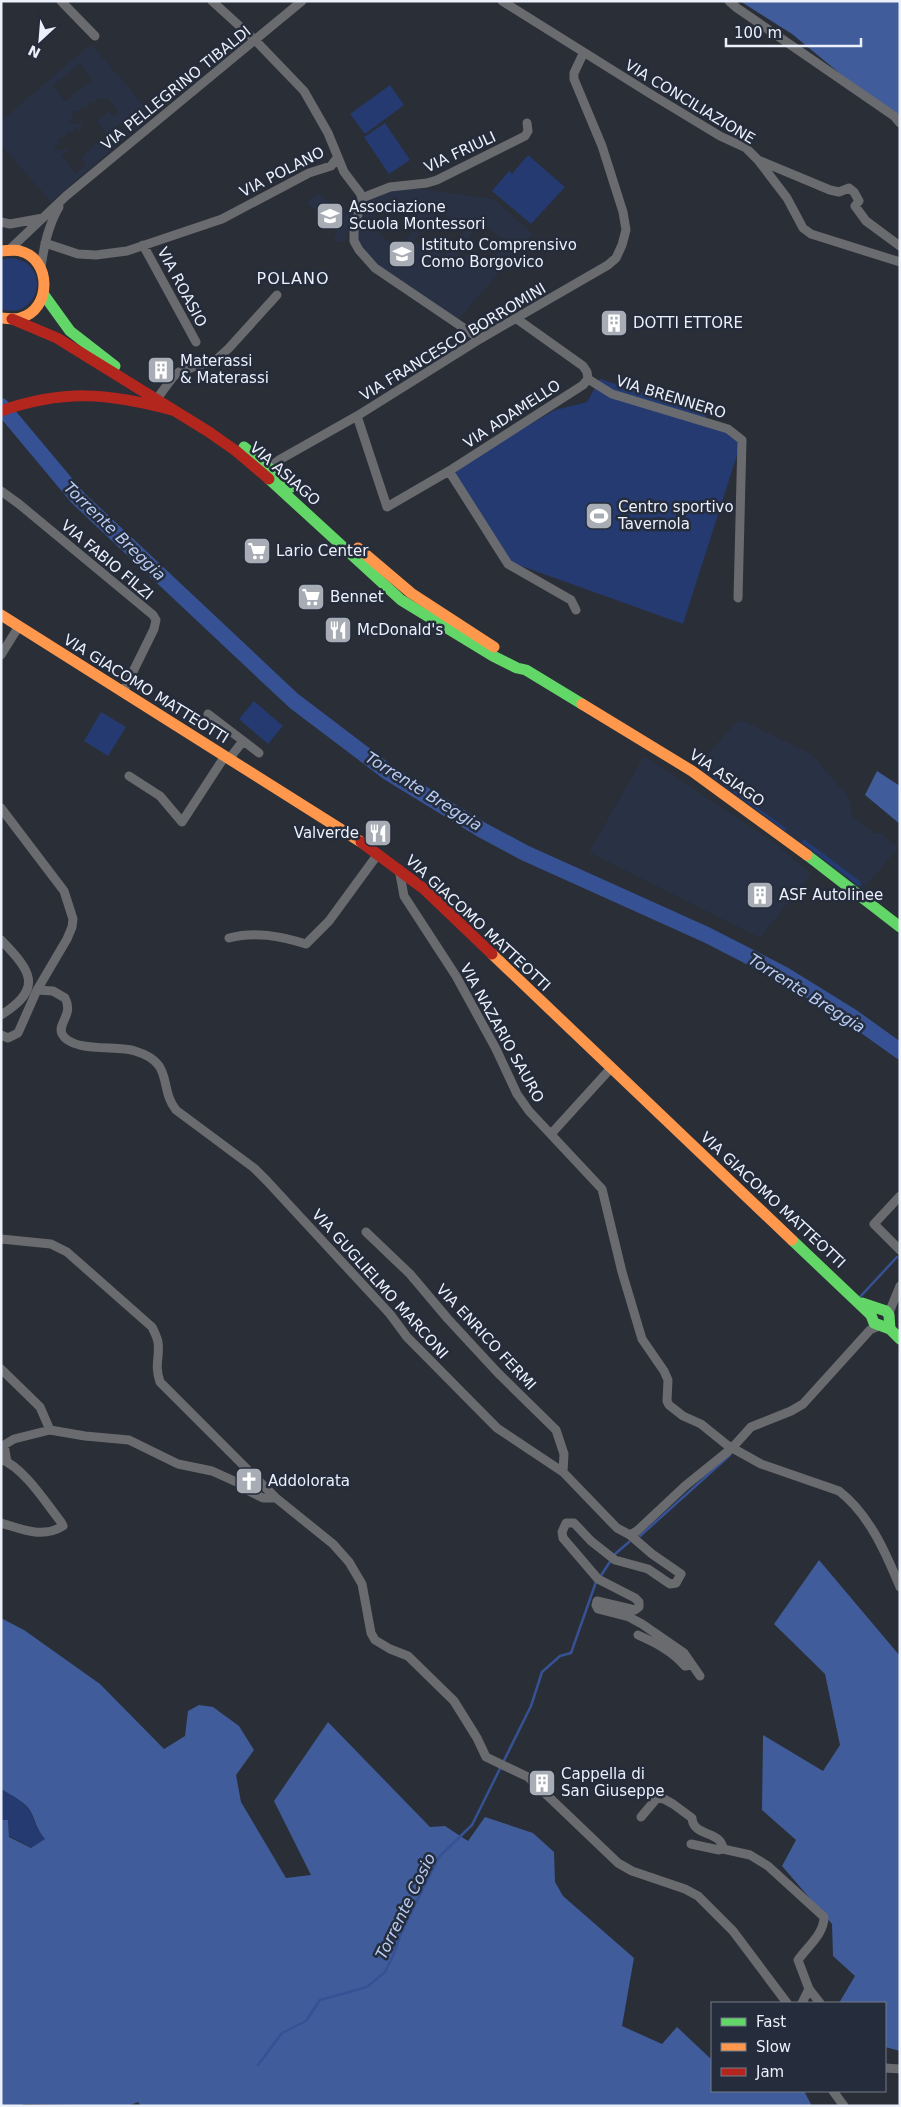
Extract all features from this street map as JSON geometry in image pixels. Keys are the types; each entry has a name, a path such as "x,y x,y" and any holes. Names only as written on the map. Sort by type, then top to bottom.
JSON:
{"main road":[{"path":"6,250 28,254 42,267 46,286 38,307 30,314 6,319"},
{"name":"VIA ASIAGO","path":"44,295 66,327 80,341 158,397 172,410 222,442 258,469 401,600 493,656 517,668 526,670"},
{"name":"VIA ASIAGO","path":"6,319 57,338 158,397 211,424 270,468 385,572 411,593 520,664 526,670 692,771 804,853 900,927"},
{"path":"1,411 39,399 68,395 101,394 172,410"},
{"name":"VIA GIACOMO MATTEOTTI","path":"1,615 378,854 424,889 859,1302 881,1320"},
{"path":"881,1320 900,1339"}],"street":[{"path":"61,1 95,36"},
{"name":"VIA POLANO","path":"45,243 78,254 96,255 127,251 222,219 309,173 331,166 337,158 328,133 304,91 256,40 212,1"},
{"name":"VIA PELLEGRINO TIBALDI","path":"6,250 66,196 302,1"},
{"name":"VIA CONCILIAZIONE","path":"502,1 583,54 720,136 746,148 758,160 786,198 803,228 811,234 900,262"},
{"path":"729,1 736,8 894,116 900,123"},
{"name":"VIA FRANCESCO BORROMINI","path":"270,468 279,460 356,416 480,339 608,265 616,258 626,230 623,212 602,146 574,79 574,73 583,54"},
{"name":"VIA FRIULI","path":"362,198 390,187 437,180 525,136 529,127 527,123"},
{"path":"337,158 362,198 354,231 354,241 359,250 376,268 480,339"},
{"path":"758,160 830,190 839,192 849,188 854,192 859,201 855,206 866,221 900,246"},
{"name":"VIA PELLEGRINO TIBALDI","path":"42,267 45,243 53,217 66,196"},
{"path":"1,222 10,224 43,218"},
{"name":"VIA ROASIO","path":"143,245 196,342"},
{"path":"158,397 179,372 217,359 277,295"},
{"name":"VIA BRENNERO","path":"517,319 583,366 587,372 588,379 612,394 728,429 742,440 738,598"},
{"name":"VIA ADAMELLO","path":"356,416 387,507 450,471 584,385 588,379"},
{"path":"258,469 266,470 270,468"},
{"path":"450,471 508,564 571,600 576,610"},
{"name":"VIA FABIO FILZI","path":"1,491 19,504 156,620 154,629 123,692"},
{"path":"1,655 19,626"},
{"path":"208,714 259,753"},
{"path":"129,776 160,796 182,822 227,757 243,741"},
{"path":"1,808 64,891 71,909 72,927 37,990 18,1033 8,1038 1,1035"},
{"path":"229,938 240,935 273,935 306,944 333,916 378,854"},
{"name":"VIA NAZARIO SAURO","path":"399,869 404,896 456,976 496,1049 517,1094 529,1111 602,1189 622,1272 642,1339 664,1370 668,1380 666,1401 683,1416 701,1424 732,1448"},
{"path":"1,940 23,964 28,974 29,983 24,995 16,1005 1,1015"},
{"name":"VIA GUGLIELMO MARCONI","path":"37,990 53,991 65,998 68,1003 68,1012 61,1029 62,1035 73,1044 82,1047 134,1050 146,1055 157,1064 164,1074 169,1102 176,1110 254,1168 268,1181 390,1314 407,1337 497,1428 563,1472 617,1528 630,1535 652,1554 681,1574 676,1583 670,1584 648,1568 612,1558 574,1524 566,1523 562,1532 563,1538 594,1576 639,1602 639,1607 635,1610 598,1601 596,1605 598,1609 629,1617 642,1624 684,1653 690,1665"},
{"path":"551,1134 611,1068"},
{"path":"900,1196 874,1224 900,1250"},
{"name":"VIA ENRICO FERMI","path":"366,1232 410,1274 498,1373 556,1430 564,1454 563,1472"},
{"path":"1,1239 51,1244 67,1252 152,1327 158,1340 156,1369 160,1382 276,1498 333,1544 349,1562 362,1584 371,1633 375,1640 390,1649 408,1656 454,1702 477,1738 486,1757 493,1762 528,1777 618,1863 632,1871 685,1889 698,1896 733,1932 786,2002"},
{"path":"630,1535 637,1531 685,1486 732,1448 754,1425 792,1412 803,1404 867,1335 866,1325 881,1320 900,1286"},
{"path":"1,1369 40,1407 50,1430"},
{"path":"1,1523 32,1532 48,1533 62,1526 61,1522 29,1482 4,1460 4,1445 14,1440 50,1430 85,1436 129,1440 178,1464 212,1471 243,1485 249,1491 262,1498 276,1498"},
{"path":"732,1448 771,1469 824,1485 846,1496 874,1533 900,1587"},
{"path":"638,1635 657,1643 678,1658 685,1666 690,1665 700,1676"},
{"path":"641,1816 656,1798 664,1799 692,1818 692,1823 698,1831 718,1838 723,1848"},
{"path":"691,1844 719,1850 723,1848 750,1855 768,1866 824,1917 821,1931 798,1960 808,1989 819,2002"},
{"path":"802,2002 808,1989"},
{"path":"886,2068 900,2069"},
{"path":"834,2092 844,2106"}],"shaded area":[{"path":"740,1 900,1 900,123 792,34"},
{"path":"91,44 152,115 51,202 1,145 1,121","holes":["80,64 92,80 65,101 53,85","107,98 119,112 114,116 109,111 96,121 106,134 121,123 128,131 105,150 99,143 94,143 95,146 89,147 89,151 85,152 85,155 80,156 86,165 76,173 62,156 68,149 55,150 55,145 59,145 58,138 66,137 66,133 73,131 73,128 77,127 77,131 82,130 81,123 69,124 69,120 73,119 72,112 88,107 87,103 96,102 95,99"]},
{"path":"390,85 404,105 365,134 350,114"},
{"path":"385,123 410,160 389,174 364,137"},
{"path":"528,155 565,187 531,224 492,191 509,171 512,174"},
{"name":"Istituto Comprensivo Como Borgovico","path":"390,187 421,189 494,199 533,234 456,322 375,268 359,250 354,231 362,198","holes":["395,198 421,220 417,225 423,230 440,210 465,230 457,239 463,244 482,222 506,243 486,267 469,253 464,257 457,252 461,247 455,243 444,255 427,241 422,248 414,241 420,234 414,229 398,249 367,223 383,203 397,214 398,212 390,205"]},
{"name":"Associazione Scuola Montessori","path":"319,193 332,204 330,207 341,217 347,210 354,214 345,242 333,241 337,232 318,218 321,215 306,203"},
{"path":"7,258 22,261 32,268 36,278 37,288 33,299 25,307 15,311 1,309 1,260"},
{"name":"Centro sportivo Tavernola","path":"600,379 707,413 705,423 727,431 740,441 683,624 510,562 451,470 555,410 587,402"},
{"path":"254,701 283,726 268,744 239,719"},
{"path":"101,712 126,727 108,756 84,741"},
{"path":"742,720 811,754 848,796 852,810 850,814 875,834 880,832 899,847 867,885 855,892 699,776 707,755 735,723"},
{"path":"644,756 776,844 811,874 760,938 589,852"},
{"path":"877,771 900,786 900,824 865,795"},
{"path":"710,772 787,829 785,831 709,774"},
{"path":"804,839 861,882 860,887 801,842"},
{"path":"819,1560 900,1656 900,2051 886,2047 886,2002 840,2002 855,1976 833,1956 832,1924 782,1866 796,1840 762,1810 763,1735 823,1771 840,1745 825,1674 774,1624"},
{"path":"1,1618 24,1630 100,1684 164,1749 185,1736 188,1711 199,1705 213,1707 239,1726 254,1750 236,1775 241,1802 286,1878 311,1875 274,1801 328,1722 430,1827 445,1826 468,1841 485,1817 533,1833 554,1852 555,1882 563,1896 634,1958 622,2026 662,2044 677,2027 711,2059 711,2092 805,2092 812,2106 141,2106 138,2102 128,2106 23,2104 23,2106 1,2106 1,1820 8,1820 9,1837 31,1848 45,1839 27,1806 1,1789"},
{"path":"1,1789 27,1806 38,1830 46,1839 32,1848 9,1836 8,1820 1,1820"}],"waterway":[{"name":"Torrente Breggia","path":"1,406 78,498 294,701 389,773 482,830 525,853 707,935 783,974 851,1016 900,1051"},
{"name":"Torrente Cosio","path":"859,1298 897,1257"},
{"name":"Torrente Cosio","path":"640,1536 730,1455"},
{"name":"Torrente Cosio","path":"600,1577 615,1554 629,1542"},
{"name":"Torrente Cosio","path":"258,2065 282,2033 306,2021 320,2000 367,1987 385,1972 402,1931 439,1857 472,1825 531,1706 542,1672 560,1656 571,1653 596,1582"}],"traffic: fast":[{"path":"44,295 70,331 115,366"},
{"path":"244,447 292,487"},
{"path":"269,479 401,600 493,656 517,668 526,670 582,704"},
{"path":"807,855 900,927"},
{"path":"792,1240 871,1315"},
{"path":"862,1303 886,1311 889,1315 890,1329"},
{"path":"871,1315 874,1323 890,1329 900,1339"}],"traffic: slow":[{"path":"1,251 18,250 31,256 38,264 44,284 38,305 30,313 18,319 1,318"},
{"path":"358,548 411,593 494,647"},
{"path":"1,615 361,842"},
{"path":"582,704 692,771 807,855"},
{"path":"492,954 792,1240"}],"traffic: jam":[{"path":"12,319 57,338 209,432 236,451 269,479"},
{"path":"1,411 45,399 86,396 127,400 172,410"},
{"path":"361,842 424,889 492,954"}],"place":[{"name":"Associazione Scuola Montessori","path":"330,216"},
{"name":"Istituto Comprensivo Como Borgovico","path":"402,254"},
{"name":"DOTTI ETTORE","path":"614,323"},
{"name":"Materassi & Materassi","path":"161,370"},
{"name":"Centro sportivo Tavernola","path":"599,516"},
{"name":"Lario Center","path":"257,551"},
{"name":"Bennet","path":"311,597"},
{"name":"McDonald's","path":"338,630"},
{"name":"Valverde","path":"378,833"},
{"name":"ASF Autolinee","path":"760,895"},
{"name":"Addolorata","path":"249,1481"},
{"name":"Cappella di San Giuseppe","path":"542,1783"}],"district":[{"name":"POLANO","path":"293,278"}]}
